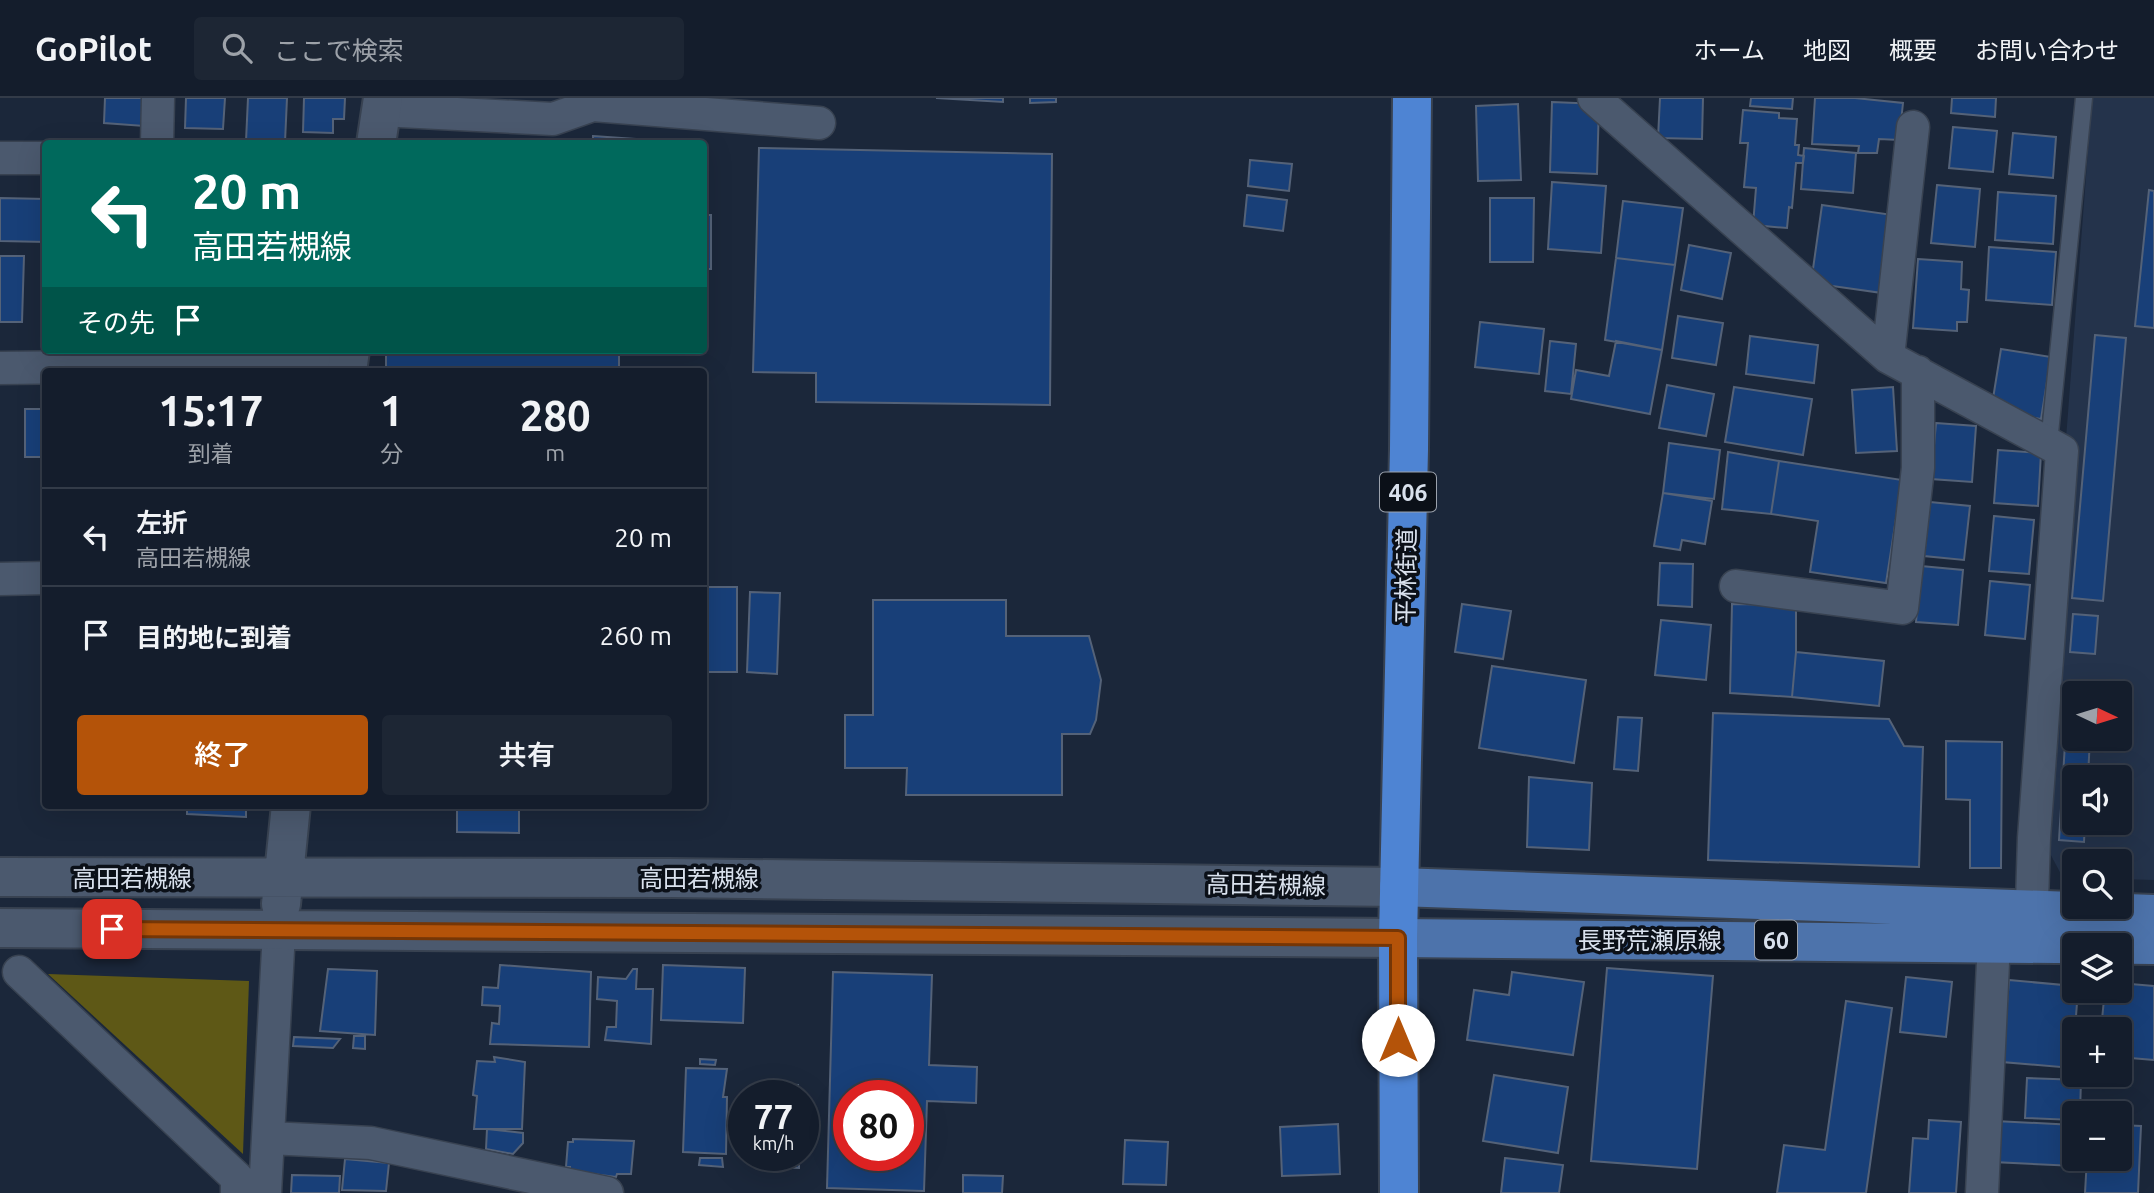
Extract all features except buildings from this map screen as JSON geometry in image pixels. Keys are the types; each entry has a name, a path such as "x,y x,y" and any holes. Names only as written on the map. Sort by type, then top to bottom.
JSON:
{"highway":[{"name":"平林街道","path":"1399,887 1409,449 1412,98"},
{"name":"406","path":"1399,887 1399,1193"}],"main road":[{"name":"長野荒瀬原線","path":"1399,887 2013,926 2154,945"},
{"name":"長野荒瀬原線","path":"1398,938 2013,926 2154,914"}],"street":[{"path":"158,98 158,140"},
{"path":"1594,98 1888,357 2062,451 2036,811 2013,926 1982,1193"},
{"path":"380,117 553,119 594,102 818,123"},
{"path":"1888,357 1913,127"},
{"path":"0,158 42,158"},
{"path":"0,368 348,362"},
{"path":"1736,586 1902,608 1918,468 1918,372"},
{"path":"0,579 42,579"},
{"path":"265,1193 279,931 291,809"},
{"name":"高田若槻線","path":"0,877 671,878 1399,887"},
{"name":"高田若槻線","path":"0,928 1398,938"},
{"path":"19,972 237,1178 237,1193"},
{"path":"269,1138 371,1143 489,1181 607,1193"}],"lane":[{"path":"2049,443 2084,98"}],"shaded area":[{"path":"2092,98 2154,98 2154,880 2132,879 2132,849 2062,849 2062,876 2044,842 2077,444 2066,439"},
{"path":"48,974 249,981 243,1154"}],"route":[{"path":"112,929 1398,938 1398,1040"}]}
